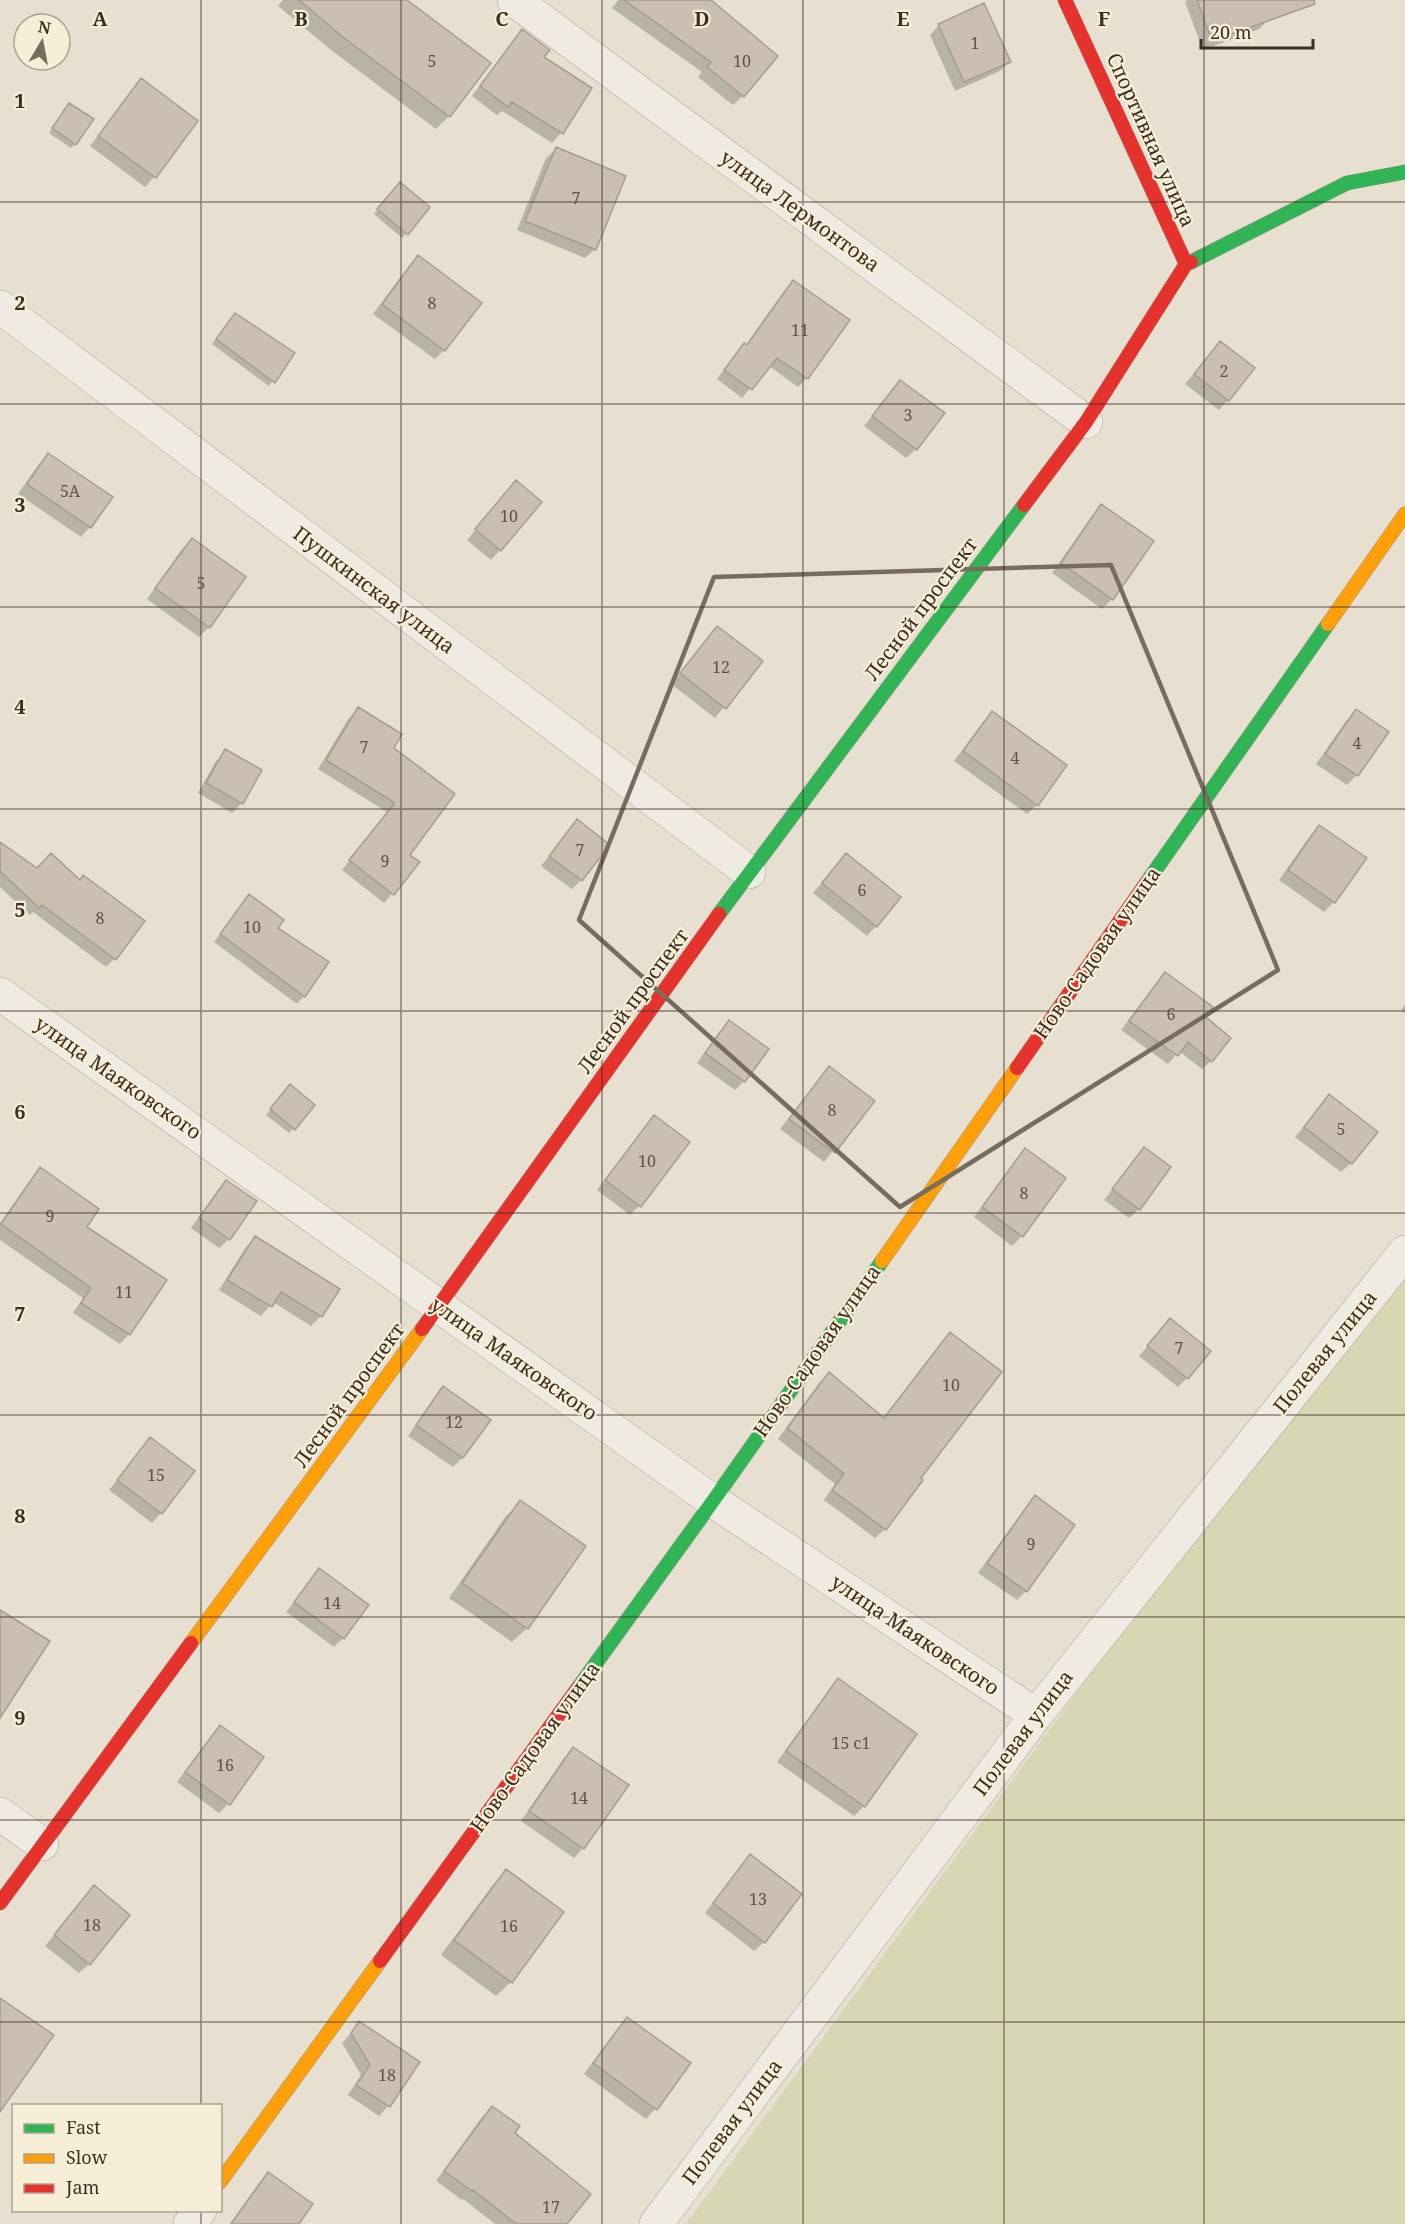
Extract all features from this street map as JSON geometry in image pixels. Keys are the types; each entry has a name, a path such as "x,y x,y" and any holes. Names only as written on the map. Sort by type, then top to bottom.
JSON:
{"street":[{"name":"улица Лермонтова","path":"514,0 1086,422"},
{"name":"Спортивная улица","path":"1065,0 1186,264"},
{"path":"1186,264 1347,183 1405,172"},
{"name":"Лесной проспект","path":"0,1903 438,1306 749,872 1086,422 1186,264"},
{"name":"Пушкинская улица","path":"0,307 749,872"},
{"name":"Ново-Садовая улица","path":"222,2179 712,1500 1405,514"},
{"name":"улица Маяковского","path":"0,994 712,1500 1035,1715"},
{"name":"Полевая улица","path":"656,2224 1035,1715 1405,1252"},
{"path":"0,1814 42,1844"},
{"path":"190,2224 199,2212"}],"highlighted area":[{"path":"1111,565 1278,970 900,1207 579,920 714,577"}],"green space":[{"path":"1405,1245 1405,2224 686,2224"}],"building":[{"path":"299,0 407,0 491,63 450,117 344,38"},
{"path":"624,0 711,0 778,56 744,97 707,67 711,62"},
{"path":"1197,0 1314,0 1315,4 1212,41"},
{"path":"984,3 1011,62 964,82 938,24"},
{"path":"522,29 550,50 544,57 592,88 563,134 512,102 508,107 480,86"},
{"path":"141,78 198,121 156,178 98,136"},
{"path":"69,103 94,119 76,145 52,128"},
{"path":"556,147 626,176 596,250 525,221"},
{"path":"400,182 430,207 408,235 377,209"},
{"path":"418,255 482,303 445,351 382,304"},
{"path":"793,280 850,320 808,379 777,358 752,390 724,370 744,343 747,345"},
{"path":"235,313 295,353 275,383 216,339"},
{"path":"1220,341 1255,368 1229,401 1194,374"},
{"path":"900,380 945,413 917,450 872,416"},
{"path":"48,453 113,497 91,528 27,484"},
{"path":"516,480 542,502 501,551 475,529"},
{"path":"1101,504 1154,541 1113,600 1061,563"},
{"path":"192,538 246,577 210,628 155,588"},
{"path":"717,626 763,661 726,709 680,673"},
{"path":"358,707 402,734 394,748 455,794 410,855 420,862 394,895 349,860 395,803 326,760"},
{"path":"1356,709 1389,732 1358,776 1325,754"},
{"path":"992,711 1067,765 1038,806 963,751"},
{"path":"225,749 262,770 243,804 206,783"},
{"path":"577,819 610,845 582,881 549,856"},
{"path":"1319,825 1367,858 1335,903 1288,870"},
{"path":"0,842 37,868 51,853 80,880 83,875 145,921 116,960 42,905 39,908 0,871"},
{"path":"846,853 901,897 877,927 822,883"},
{"path":"249,894 284,920 278,928 329,962 305,997 220,934"},
{"path":"1165,972 1213,1007 1206,1017 1231,1038 1212,1062 1188,1042 1178,1056 1129,1021"},
{"path":"729,1020 769,1049 745,1082 705,1053"},
{"path":"829,1066 875,1101 835,1153 789,1119"},
{"path":"290,1084 315,1105 295,1130 270,1109"},
{"path":"1329,1094 1378,1132 1352,1164 1304,1127"},
{"path":"654,1115 690,1142 641,1207 605,1180"},
{"path":"1144,1147 1171,1167 1140,1210 1112,1189"},
{"path":"1025,1148 1066,1178 1023,1237 982,1207"},
{"path":"40,1167 99,1209 87,1227 167,1280 130,1335 81,1303 91,1288 1,1224"},
{"path":"226,1180 257,1201 230,1240 199,1218"},
{"path":"255,1236 340,1289 322,1317 281,1292 272,1307 227,1280"},
{"path":"1170,1318 1211,1351 1188,1379 1147,1346"},
{"path":"950,1332 1002,1372 921,1478 923,1480 886,1530 832,1490 844,1474 787,1428 829,1372 884,1418"},
{"path":"443,1386 491,1420 463,1458 416,1425"},
{"path":"150,1437 195,1471 162,1514 117,1480"},
{"path":"1035,1495 1075,1525 1027,1592 987,1563"},
{"path":"520,1500 586,1546 528,1629 462,1583"},
{"path":"319,1568 369,1605 344,1639 294,1602"},
{"path":"0,1610 50,1641 0,1718"},
{"path":"838,1678 917,1734 865,1807 786,1751"},
{"path":"220,1725 264,1757 230,1805 185,1772"},
{"path":"573,1747 629,1785 584,1849 529,1811"},
{"path":"750,1854 802,1894 765,1943 713,1903"},
{"path":"506,1869 564,1912 512,1983 454,1940"},
{"path":"94,1885 130,1915 90,1965 54,1935"},
{"path":"0,1998 54,2035 0,2112"},
{"path":"627,2017 691,2063 657,2110 593,2063"},
{"path":"359,2021 420,2062 390,2107 356,2085 370,2065 351,2033"},
{"path":"492,2106 520,2126 515,2133 591,2194 567,2224 516,2224 473,2190 444,2171"},
{"path":"268,2172 313,2204 299,2224 231,2224"}],"traffic: fast":[{"path":"1191,262 1347,183 1405,172"},
{"path":"719,914 1024,505"},
{"path":"1147,882 1328,624"},
{"path":"578,1688 882,1261"}],"traffic: slow":[{"path":"1328,624 1405,514"},
{"path":"882,1261 1017,1068"},
{"path":"191,1643 422,1329"},
{"path":"222,2179 380,1961"}],"traffic: jam":[{"path":"1065,0 1186,264"},
{"path":"1024,505 1086,422 1186,264 1191,262"},
{"path":"1017,1068 1147,882"},
{"path":"422,1329 719,914"},
{"path":"0,1903 191,1643"},
{"path":"380,1961 578,1688"}]}
